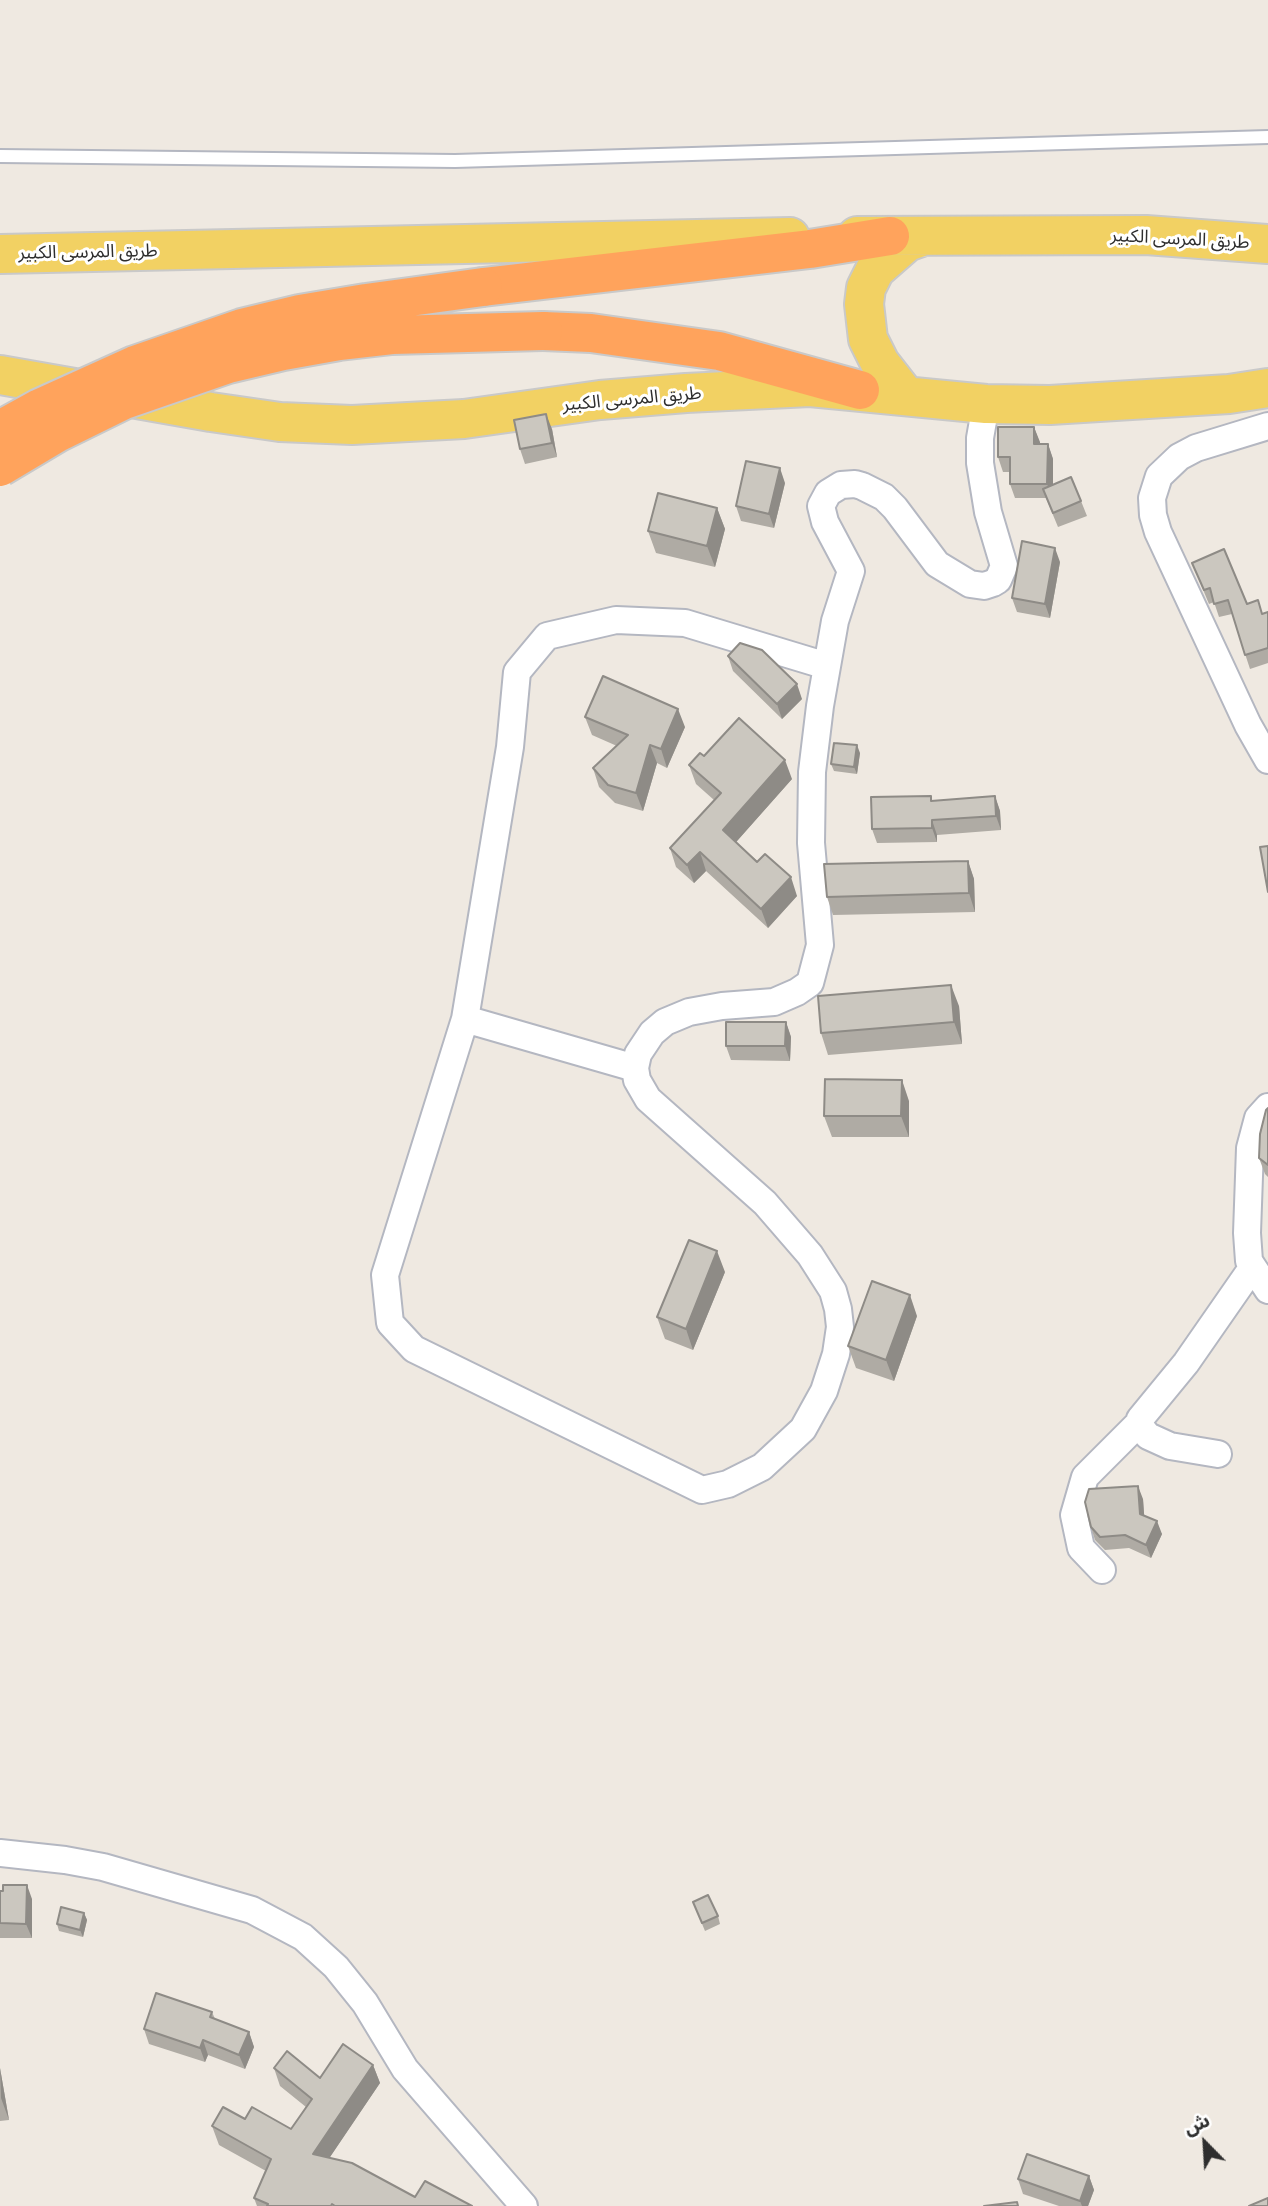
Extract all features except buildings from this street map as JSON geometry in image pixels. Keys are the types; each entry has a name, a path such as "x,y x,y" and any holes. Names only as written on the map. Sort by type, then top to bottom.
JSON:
{"highway":[{"path":"0,430 40,408 135,365 242,328 300,314 483,287 810,250 890,236"},
{"path":"0,467 57,433 124,400 180,379 272,353 391,335 543,331 591,333 719,351 860,390"}],"main road":[{"name":"طريق المرسى الكبير","path":"0,254 930,235 1146,235 1262,245"},
{"path":"905,395 880,363 868,339 865,296 875,270 891,253 907,242 930,235"},
{"name":"طريق المرسى الكبير","path":"0,375 280,422 352,425 464,419 600,400 810,387 986,404 1050,405 1139,400 1263,387"}],"street":[{"path":"827,666 685,623 616,620 547,636 517,672 510,747 465,1019 385,1275 390,1323 414,1349 702,1490 728,1484 762,1467 803,1429 824,1391 836,1354 840,1327 838,1309 833,1291 810,1255 765,1203 648,1099 637,1080 635,1068 638,1054 652,1033 665,1022 689,1012 722,1006 774,1002 810,983 820,946 811,843 812,772 835,621 851,571 822,514 821,506 824,498 841,485 855,484 876,492 895,508 937,564 970,584 984,586 998,580 1004,566 988,512 980,463 980,438 986,404"},
{"path":"1268,426 1196,448 1179,457 1159,476 1152,498 1158,532 1226,679 1268,760"},
{"path":"465,1019 635,1068"},
{"path":"1268,1107 1258,1118 1248,1166 1247,1250 1252,1268 1268,1290"},
{"path":"1102,1570 1081,1548 1074,1515 1086,1477 1139,1423 1143,1414 1186,1363 1252,1268"},
{"path":"1139,1423 1148,1436 1170,1446 1218,1454"},
{"path":"0,1853 103,1867 253,1910 303,1937 337,1967 365,2003 405,2068 524,2206"}],"lane":[{"path":"0,156 455,161 1268,136"}]}
